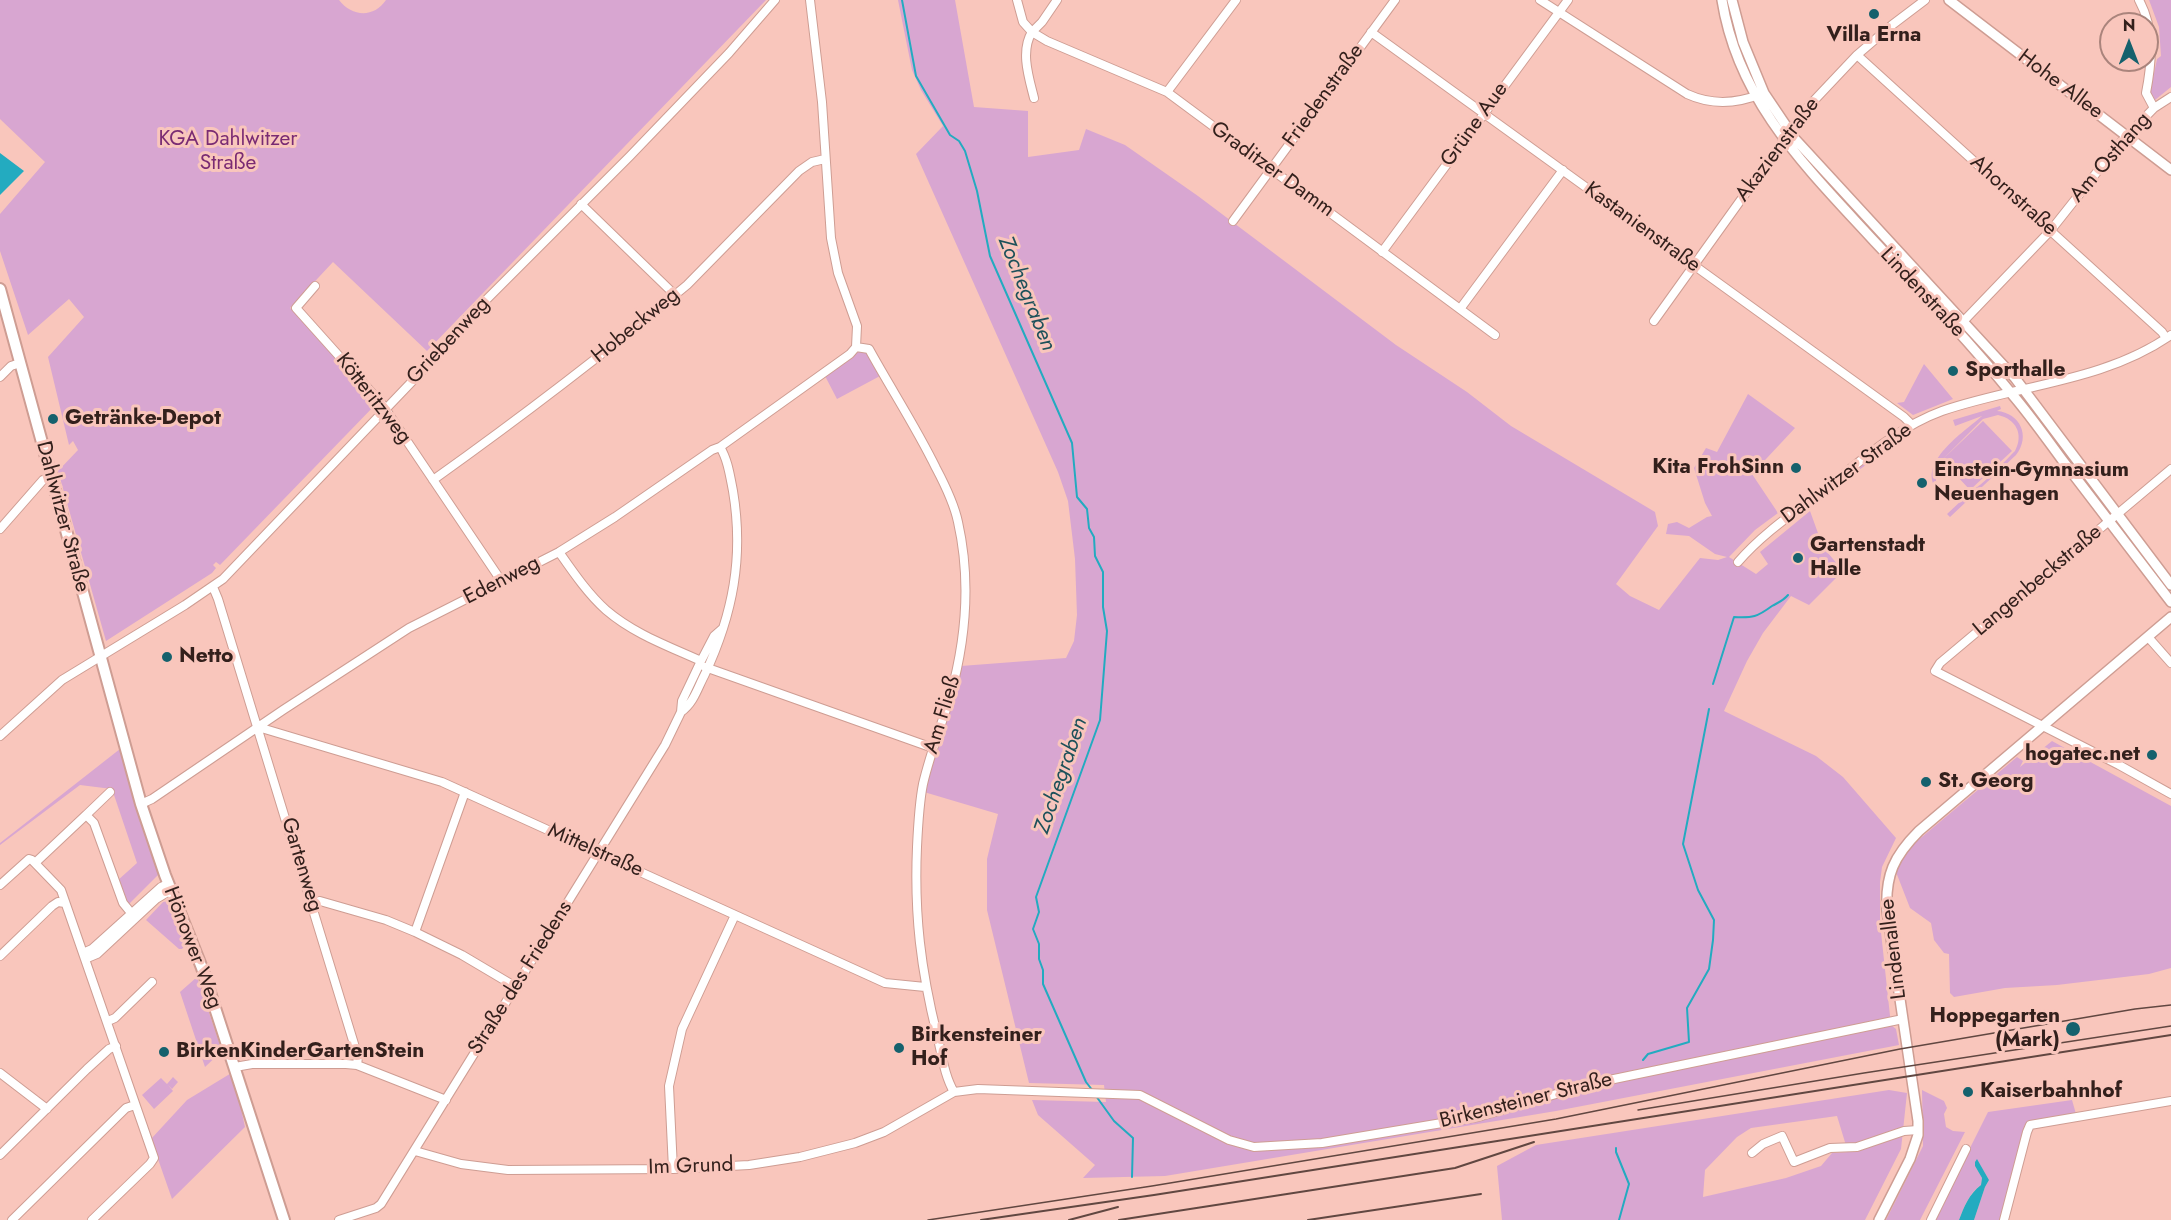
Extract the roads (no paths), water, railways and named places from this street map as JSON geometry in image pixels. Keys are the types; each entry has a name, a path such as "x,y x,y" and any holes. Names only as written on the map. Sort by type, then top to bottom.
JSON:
{"main road":[{"name":"Dahlwitzer Straße","path":"0,289 125,745"},
{"name":"Hönower Weg","path":"125,745 141,804 170,887 196,950 284,1220"}],"street":[{"name":"Griebenweg","path":"0,736 62,680 213,587 300,500 446,346 466,320 729,53 775,0"},
{"path":"810,0 822,102 831,238 838,273 857,326 856,346"},
{"path":"1017,0 1023,22 1032,32"},
{"path":"1034,98 1026,61 1027,45 1032,32 1057,0"},
{"path":"1167,92 1236,0"},
{"name":"Friedenstraße","path":"1233,221 1395,0"},
{"path":"1540,0 1688,94 1707,102 1719,103 1760,95"},
{"name":"Grüne Aue","path":"1382,252 1568,0"},
{"name":"Lindenstraße","path":"1722,0 1735,49 1783,140 1813,175 1960,326 2008,369 2171,585"},
{"name":"Lindenstraße","path":"1732,0 1760,95 1822,170 1960,326 2171,602"},
{"name":"Akazienstraße","path":"1654,321 1806,109 1857,55 1925,0"},
{"name":"Hohe Allee","path":"1948,0 2171,170"},
{"path":"2139,0 2145,13 2151,38 2150,70 2146,93 2154,108"},
{"name":"Graditzer Damm","path":"1032,32 1047,41 1167,92 1495,335"},
{"name":"Kastanienstraße","path":"1371,32 1912,425"},
{"name":"Ahornstraße","path":"1857,55 2169,337"},
{"name":"Am Osthang","path":"1960,326 2051,230 2120,143 2154,108 2171,98"},
{"name":"Hobeckweg","path":"433,480 593,362 675,295 799,171 812,162 825,159"},
{"path":"1460,309 1563,170"},
{"path":"581,204 675,295"},
{"name":"Kötteritzweg","path":"315,286 296,308 362,379 502,582"},
{"name":"Dahlwitzer Straße","path":"1738,562 1754,543 1865,456 1912,425 1944,411 2104,367 2142,352 2169,337"},
{"name":"Edenweg","path":"141,804 152,799 410,628 559,552 644,498 850,354 856,346"},
{"name":"Am Fließ","path":"856,346 869,349 926,447 948,492 958,521 966,588 963,630 950,698 921,792 916,864 916,908 925,987 947,1077 954,1092"},
{"path":"0,377 10,366 20,363"},
{"name":"Straße des Friedens","path":"339,1220 376,1208 381,1204 665,745 681,712 691,703 703,664 720,640 734,591 737,548 735,501 725,454 720,447"},
{"name":"Langenbeckstraße","path":"2042,726 1935,670 1940,663 1992,618 2171,469"},
{"path":"0,529 43,480 51,477"},
{"path":"559,552 584,586 610,613 635,630 703,664 933,748"},
{"name":"Gartenweg","path":"213,587 312,903 358,1057 357,1065"},
{"name":"Lindenallee","path":"1879,1220 1911,1159 1918,1130 1916,1100 1886,903 1888,882 1895,859 1919,831 2171,617"},
{"path":"2148,637 2171,663"},
{"path":"2042,726 2171,794"},
{"name":"Mittelstraße","path":"258,727 418,774 465,792 885,982 925,987"},
{"path":"35,863 110,792"},
{"path":"415,932 465,792"},
{"path":"86,815 94,823 123,903 132,914"},
{"path":"0,885 28,859 35,863 61,890 154,1158 92,1220"},
{"path":"84,956 161,887 170,887"},
{"path":"84,956 98,954 170,887"},
{"path":"312,903 320,901 386,920 462,955 516,987"},
{"path":"0,956 52,906 58,902 65,903"},
{"path":"674,1169 669,1086 678,1044 682,1029 735,915"},
{"path":"108,1021 115,1018 152,982"},
{"name":"Birkensteiner Straße","path":"954,1092 978,1089 1140,1095 1240,1144 1254,1147 1305,1144 1485,1116 1541,1097 1590,1084 1903,1019"},
{"path":"0,1155 109,1049 116,1046"},
{"path":"235,1067 252,1064 357,1065 446,1100"},
{"path":"0,1073 47,1109"},
{"name":"Im Grund","path":"415,1151 460,1164 508,1170 674,1169 768,1163 836,1149 884,1132 954,1092"},
{"path":"2004,1220 2030,1125 2171,1101"},
{"path":"12,1220 126,1108 135,1105"},
{"path":"1752,1153 1763,1144 1782,1136 1794,1162 1830,1148 1857,1147 1904,1131 1918,1130"},
{"path":"1931,1220 1966,1149"}],"water":[{"path":"0,153 24,171 0,195"},
{"path":"1977,1159 1989,1180 1974,1220 1959,1220 1970,1197 1981,1185 1982,1178 1975,1166"}],"waterway":[{"name":"Zochegraben","path":"902,0 916,76 950,135 959,141 965,151 977,191 990,256 1072,443 1077,497 1087,509 1089,528 1094,537 1095,556 1103,572 1103,607 1107,631 1100,720 1036,897 1039,912 1033,929 1039,944 1043,984 1086,1082 1093,1091"},
{"path":"1713,684 1734,617 1758,615 1788,595"},
{"path":"1643,1060 1648,1054 1689,1042 1687,1008 1709,969 1714,920 1698,890 1683,844 1709,709"},
{"name":"Zochegraben","path":"1096,1096 1114,1121 1133,1138 1132,1177"},
{"path":"1616,1148 1629,1184 1619,1220"}],"tram line":[{"path":"928,1220 1152,1186 1556,1119 1900,1049 2135,1009 2171,1005"},
{"path":"1638,1110 2171,1026"}],"railway":[{"path":"981,1220 1154,1195 2171,1035"},
{"path":"1119,1220 1455,1168 1534,1142"},
{"path":"1308,1220 1481,1194"},
{"path":"1069,1220 1118,1207"}],"place":[{"name":"Villa Erna","path":"1874,14"},
{"name":"Sporthalle","path":"1953,371"},
{"name":"Getränke-Depot","path":"53,419"},
{"name":"Kita FrohSinn","path":"1796,468"},
{"name":"Einstein-Gymnasium Neuenhagen","path":"1922,483"},
{"name":"Gartenstadt Halle","path":"1798,558"},
{"name":"Netto","path":"167,657"},
{"name":"hogatec.net","path":"2152,755"},
{"name":"St. Georg","path":"1926,782"},
{"name":"Hoppegarten (Mark)","path":"2073,1029"},
{"name":"Birkensteiner Hof","path":"899,1048"},
{"name":"BirkenKinderGartenStein","path":"164,1052"},
{"name":"Kaiserbahnhof","path":"1968,1092"}],"park label":[{"name":"KGA Dahlwitzer Straße","path":"228,152"}]}
